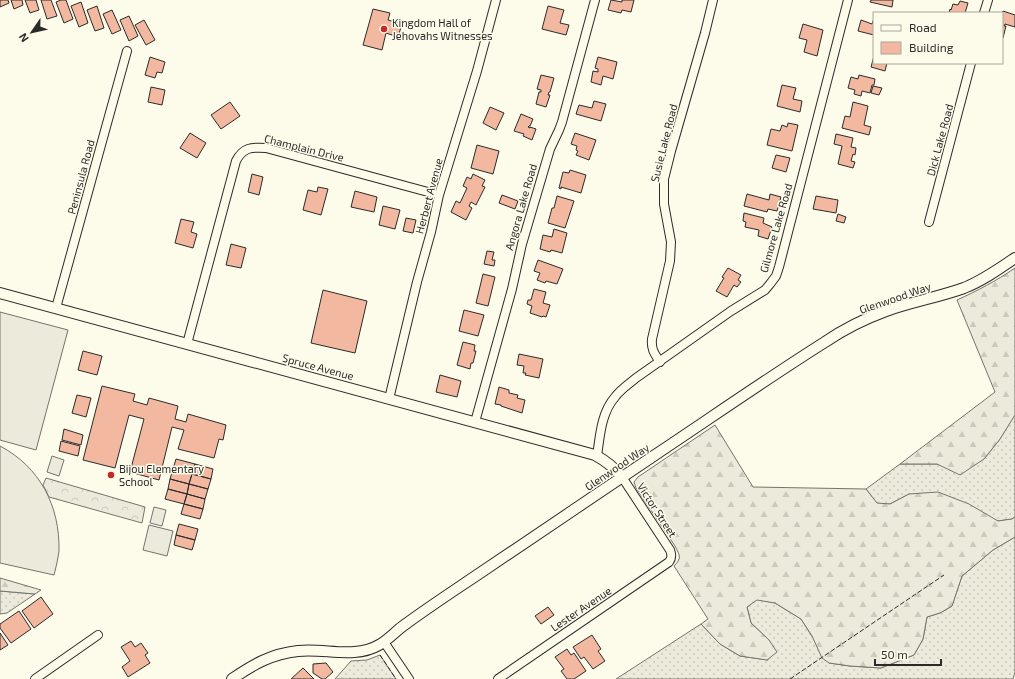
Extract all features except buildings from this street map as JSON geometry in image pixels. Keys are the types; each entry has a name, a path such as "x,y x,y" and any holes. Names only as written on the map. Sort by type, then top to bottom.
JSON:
{"street":[{"name":"Herbert Avenue","path":"389,399 439,195 496,0"},
{"name":"Angora Lake Road","path":"475,422 512,289 522,244 548,153 562,122 594,0"},
{"name":"Susie Lake Road","path":"660,362 651,346 670,261 670,242 664,204 664,179 713,0"},
{"name":"Gilmore Lake Road","path":"597,456 601,430 609,406 615,396 624,387 731,311 765,290 776,276 848,0"},
{"path":"984,12 988,0"},
{"name":"Peninsula Road","path":"56,308 126,51"},
{"name":"Dick Lake Road","path":"930,222 971,64"},
{"name":"Champlain Drive","path":"187,344 236,161 247,149 258,147 266,148 439,195"},
{"name":"Glenwood Way","path":"232,679 252,666 282,653 324,651 352,653 363,652 373,648 384,642 400,628 622,477 847,328 887,310 964,288 994,272 1015,258"},
{"name":"Spruce Avenue","path":"0,293 597,456 611,464 622,477"},
{"name":"Victor Street","path":"622,477 667,544 672,555"},
{"name":"Lester Avenue","path":"498,679 669,562 672,555"},
{"path":"35,679 98,635"},
{"path":"384,642 409,679"}],"green space":[{"path":"1015,268 1015,415 1000,439 984,459 960,475 937,464 900,464 995,392 957,300 986,286"},
{"path":"0,312 68,330 36,450 0,440"},
{"path":"1015,414 1015,517 1012,519 998,521 909,494 890,504 877,504 866,489 900,464 937,464 984,459 1000,439"},
{"path":"715,425 753,487 866,489 877,503 890,504 909,494 938,492 969,504 998,521 1012,519 1015,517 1015,537 993,550 962,576 952,606 940,613 927,617 923,639 914,655 881,668 829,663 822,658 812,636 801,619 775,603 757,600 747,607 751,623 769,640 777,652 767,660 740,656 720,644 701,624 708,619 674,566 679,559 678,552 636,488 634,482 638,477"},
{"path":"0,446 26,465 37,477 51,504 56,519 59,551 54,575 0,563"},
{"path":"52,456 64,460 59,476 47,472"},
{"path":"46,478 145,507 142,523 49,497 43,485"},
{"path":"154,507 166,510 162,526 150,523"},
{"path":"149,525 173,531 167,556 143,550"},
{"path":"1015,537 1015,672 1013,679 616,679 701,624 720,644 740,656 768,660 769,640 751,623 747,607 757,599 775,603 801,619 829,663 881,668 914,655 923,639 927,617 940,613 952,606 962,576 993,550"},
{"path":"0,578 41,590 35,594 0,591"},
{"path":"0,591 35,594 7,613 0,614"},
{"path":"380,655 396,679 335,679 351,661 367,660"}],"fence":[{"path":"790,679 944,575"},
{"path":"380,655 396,679"}],"place":[{"name":"Kingdom Hall of Jehovahs Witnesses","path":"384,29"},
{"name":"Bijou Elementary School","path":"111,475"}]}
